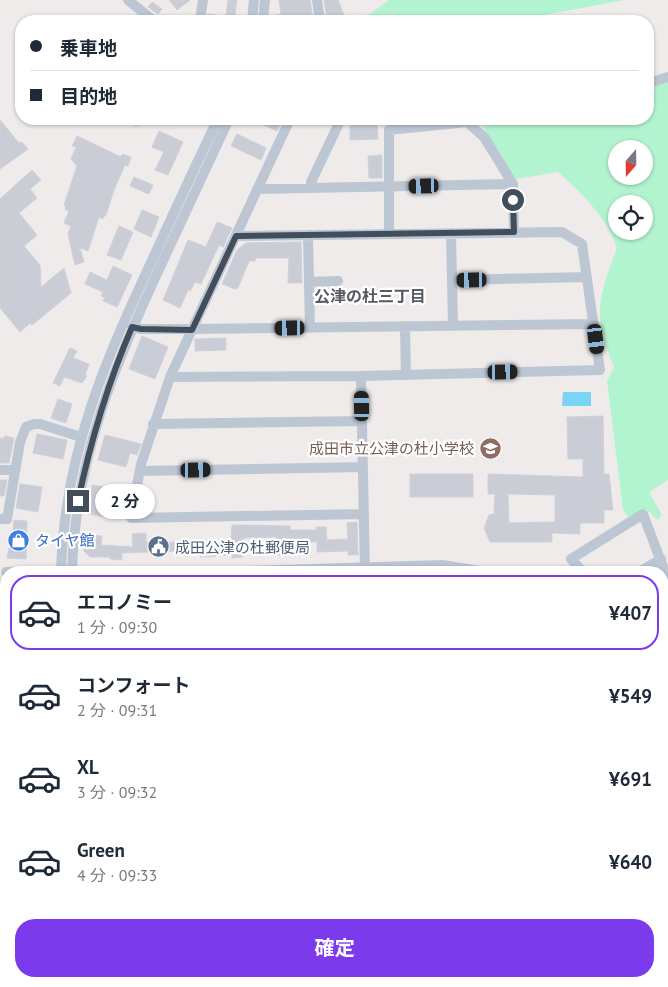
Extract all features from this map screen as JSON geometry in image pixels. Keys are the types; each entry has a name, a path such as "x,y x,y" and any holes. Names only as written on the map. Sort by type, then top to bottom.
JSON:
{"street":[{"path":"128,0 147,15"},
{"path":"201,15 203,0"},
{"path":"253,15 254,0"},
{"path":"264,15 265,0"},
{"path":"317,0 319,15"},
{"path":"654,81 668,77"},
{"path":"67,566 67,501 81,437 93,397 119,331 215,125"},
{"path":"68,566 78,501 91,439 103,402 132,327 226,125"},
{"path":"287,125 170,377 153,424 140,471 131,518 364,514"},
{"path":"310,188 311,182 338,125"},
{"path":"389,234 389,130 438,125"},
{"path":"470,125 484,137 513,184 514,232"},
{"path":"257,189 513,184"},
{"path":"170,377 361,376 600,370 582,244 562,232 236,236"},
{"path":"451,233 453,325"},
{"path":"308,235 310,328"},
{"path":"452,280 587,277"},
{"path":"309,282 338,281"},
{"path":"132,327 141,329 192,330 594,324"},
{"path":"406,327 406,375"},
{"path":"361,376 365,566"},
{"path":"153,424 362,421"},
{"path":"0,519 7,518 23,432 30,425 40,424 81,437"},
{"path":"140,471 363,467"},
{"path":"0,470 15,470"},
{"path":"577,566 571,559 643,514 663,566"},
{"path":"649,566 661,559"},
{"path":"427,566 449,566"}],"green space":[{"path":"389,0 624,0 544,15 367,15"},
{"path":"668,81 668,480 649,492 662,515 658,520 646,509 628,517 623,510 607,381 614,367 607,349 600,320 600,307 605,281 617,248 614,240 653,240 653,195 608,195 608,228 593,207 558,172 516,179 482,125 654,125 654,85"}],"water":[{"path":"563,392 591,392 591,406 562,406"}],"building":[{"path":"169,0 190,0 177,10"},
{"path":"228,0 237,0 235,15 226,15"},
{"path":"279,0 310,0 312,15 275,15 281,14"},
{"path":"324,0 338,0 344,15 326,15"},
{"path":"152,2 162,9 158,14 148,7"},
{"path":"0,120 19,143 22,142 28,149 0,169"},
{"path":"264,125 280,125 277,131"},
{"path":"350,125 377,125 378,139 350,140"},
{"path":"159,131 183,142 168,175 155,170 164,152 152,147"},
{"path":"237,134 266,148 261,160 231,146"},
{"path":"77,136 121,157 122,154 131,157 128,166 125,165 114,190 106,215 102,219 99,217 88,251 80,248 84,262 75,265 68,234 71,226 64,223 69,211 65,209 66,206 64,205 77,166 71,159 76,147 72,146"},
{"path":"382,155 382,178 369,178 368,156"},
{"path":"32,170 41,180 30,189 37,198 19,213 37,235 24,246 40,265 41,287 64,268 71,293 32,325 30,323 20,332 0,308 0,199"},
{"path":"134,177 153,185 149,194 130,186"},
{"path":"142,210 159,217 151,237 134,229"},
{"path":"217,222 232,228 223,247 219,245 201,284 195,282 190,291 188,290 180,308 163,300 188,240 206,247"},
{"path":"119,226 133,232 121,260 107,255"},
{"path":"301,242 302,283 288,283 289,258 256,258 255,261 249,261 238,288 235,289 222,284 237,250 246,243"},
{"path":"113,266 132,275 117,307 103,301 105,298 101,296 103,292 85,284 90,272 107,280"},
{"path":"142,336 168,347 155,379 129,369"},
{"path":"226,338 226,350 195,351 195,339"},
{"path":"70,348 77,351 73,358 89,364 85,375 87,376 82,383 64,377 60,386 53,383"},
{"path":"58,399 72,404 66,423 51,418"},
{"path":"603,416 604,474 609,474 613,510 604,510 604,523 580,523 580,534 552,533 552,542 490,542 484,528 489,515 494,514 495,494 488,494 488,474 583,477 583,459 568,459 567,417","holes":["508,494 555,495 555,522 509,523"]},
{"path":"37,434 67,440 63,459 33,453"},
{"path":"105,435 141,444 137,455 130,453 126,467 98,460"},
{"path":"4,436 14,438 9,463 0,463 0,438 4,439"},
{"path":"410,474 473,474 473,497 410,497"},
{"path":"0,480 7,480 4,496 0,496"},
{"path":"20,484 42,487 38,512 16,508"},
{"path":"92,485 124,490 122,503 114,502 111,518 88,514"},
{"path":"14,520 27,521 26,559 7,558 9,548 12,547"},
{"path":"357,522 358,555 348,555 348,551 317,552 317,542 290,542 290,555 277,555 276,537 243,538 243,557 232,558 232,555 200,557 200,553 176,555 176,551 122,553 122,560 110,559 110,557 90,557 84,551 86,535 102,536 101,545 133,547 132,534 146,533 146,542 231,543 232,525 290,526 290,530 316,530 316,527 326,527 327,540 348,539 347,523"}],"place":[{"name":"成田市立公津の杜小学校","path":"490,448"},
{"name":"タイヤ館","path":"19,540"},
{"name":"成田公津の杜郵便局","path":"159,547"}],"district":[{"name":"公津の杜三丁目","path":"370,296"}],"route":[{"path":"78,501 91,439 115,367 132,327 135,329 192,330 236,236 514,232 513,200"}]}
